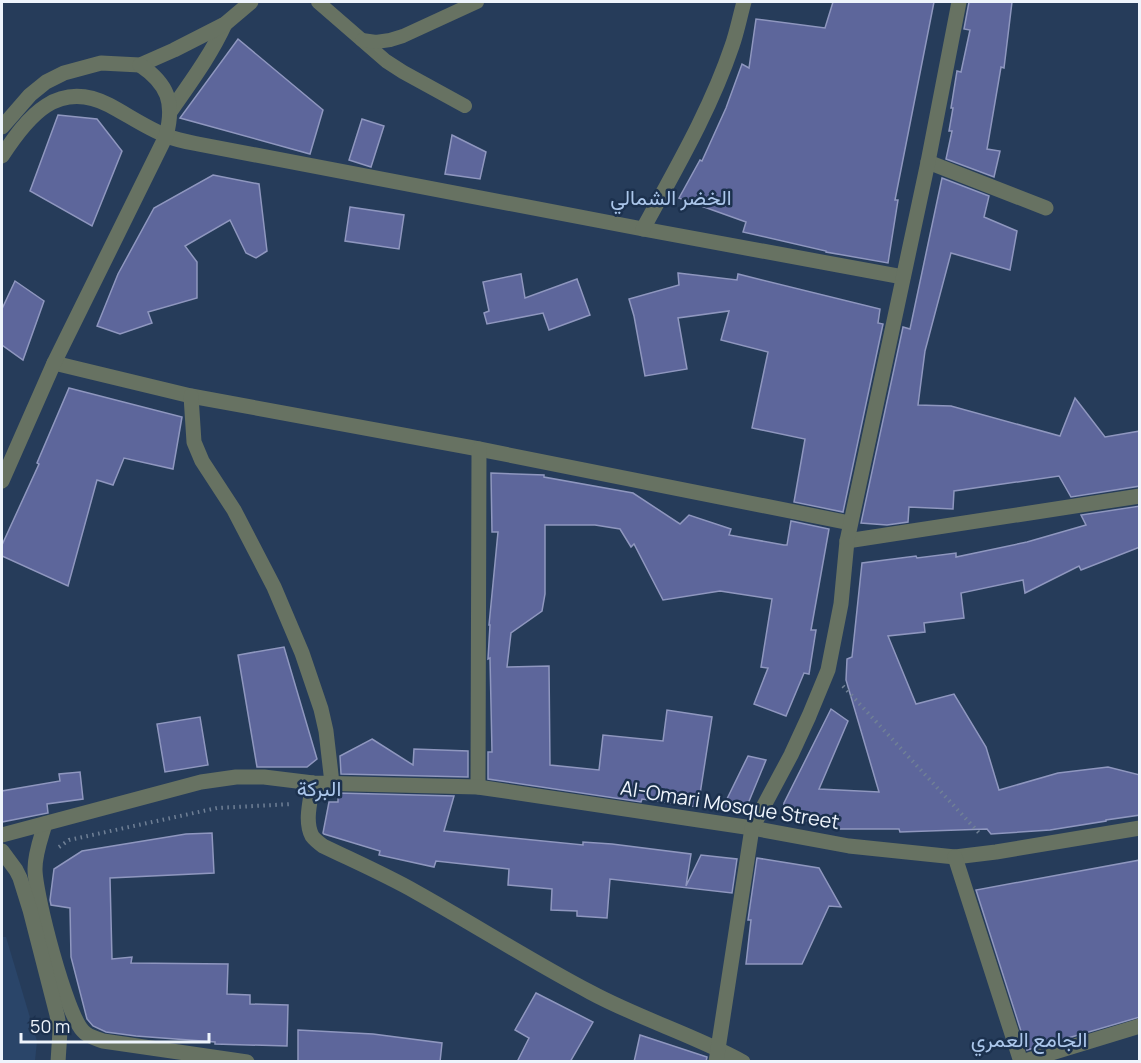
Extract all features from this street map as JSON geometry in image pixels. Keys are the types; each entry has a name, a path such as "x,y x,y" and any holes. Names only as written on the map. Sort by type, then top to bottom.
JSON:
{"street":[{"path":"2,127 30,95 46,82 64,73 101,63 140,65 225,24 251,2"},
{"path":"643,230 709,103 733,45 744,2"},
{"path":"717,1055 752,828 791,755 828,670 841,604 850,524 928,162 959,2"},
{"path":"170,112 206,60 225,24"},
{"path":"2,481 54,363 166,136 170,123 169,101 164,88 154,75 140,65"},
{"path":"73,96 83,67"},
{"path":"2,156 27,121 40,109 55,100 73,96 91,97 166,136 198,144 643,230 903,277"},
{"path":"928,162 1046,208"},
{"path":"54,363 191,396 479,449 850,524"},
{"path":"191,396 194,442 202,461 234,510 273,587 302,653 321,709 332,783"},
{"path":"478,787 479,449"},
{"path":"847,541 1140,496"},
{"name":"AI-Omari Mosque Street","path":"2,835 201,782 236,777 264,777 313,783 478,787 752,828 849,846 955,857 1140,828"},
{"path":"313,783 308,818 313,838 323,846 413,891 593,994 668,1028 717,1055 743,1062"},
{"path":"45,824 35,871 40,900 69,1004 82,1031 103,1041 237,1061"},
{"path":"2,851 20,878 51,989 60,1031 58,1062"},
{"path":"955,857 1021,1062 1140,1026"},
{"path":"60,1031 82,1031"}],"lane":[{"path":"318,2 386,61 465,106"},
{"path":"362,40 376,42 403,36 477,2"}],"path":[{"path":"828,670 996,852"},
{"path":"36,862 69,840 217,808 310,803"}],"shaded area":[{"path":"2,937 6,937 37,1041 35,1061 2,1061"}],"building":[{"path":"833,2 934,2 895,200 898,200 888,263 826,252 743,232 746,222 679,198 700,160 702,161 726,108 742,64 749,68 756,19 825,28"},
{"path":"969,2 1012,2 1004,68 1001,67 987,149 1000,151 994,177 946,159 952,131 949,131 957,71 961,72 970,30 964,29"},
{"path":"238,39 323,110 310,154 180,118"},
{"path":"58,115 97,119 122,151 92,226 30,191"},
{"path":"362,119 384,126 371,167 349,160"},
{"path":"452,135 486,152 480,179 445,174"},
{"path":"213,175 259,184 267,251 256,258 246,253 230,220 185,246 197,262 197,298 148,312 152,323 120,334 97,326 118,274 154,208"},
{"path":"942,178 989,196 984,217 1017,231 1010,270 951,253 925,351 918,405 951,406 1060,436 1075,398 1105,437 1140,431 1140,486 1071,497 1059,476 954,491 953,509 909,507 908,522 887,525 861,523 903,327 910,329"},
{"path":"350,207 404,215 399,249 345,241"},
{"path":"678,273 737,280 738,274 880,309 878,323 883,324 843,512 794,502 805,439 752,428 768,352 721,340 729,311 678,318 687,369 645,376 629,299 679,285"},
{"path":"521,274 525,298 577,279 590,315 549,330 543,313 487,324 484,313 489,311 483,282"},
{"path":"15,281 44,301 23,360 2,345 2,309"},
{"path":"69,388 182,417 173,469 124,458 113,485 97,480 68,586 2,556 2,545 39,464 37,463"},
{"path":"491,473 544,475 544,477 633,493 680,524 689,515 731,529 729,535 784,545 787,545 791,521 829,529 811,630 816,630 809,674 804,673 786,716 754,704 768,668 761,667 772,599 720,591 663,600 634,544 631,547 620,529 595,525 545,525 545,594 542,611 511,633 507,667 549,666 550,765 599,770 603,735 663,741 667,710 712,717 698,807 642,799 641,802 488,779 488,752 492,752 490,658 488,659 489,625 498,532 492,532"},
{"path":"1140,506 1140,547 1081,570 1079,566 1025,593 1023,580 961,593 964,618 924,623 925,632 888,636 916,704 954,694 986,747 999,790 1058,773 1108,767 1140,775 1140,815 1050,830 991,834 987,829 900,832 899,829 834,829 835,823 782,819 784,803 831,709 848,721 819,789 879,792 846,680 847,659 852,657 862,563 956,553 956,557 1027,542 1086,525 1081,515"},
{"path":"284,647 317,759 307,767 257,767 238,655"},
{"path":"200,717 208,765 165,772 157,724"},
{"path":"372,739 413,765 414,749 468,751 468,777 341,774 340,756"},
{"path":"748,756 766,760 745,811 722,809"},
{"path":"80,772 83,799 47,804 48,813 2,822 2,791 60,781 59,774"},
{"path":"338,793 454,796 444,831 583,845 583,842 612,844 691,854 686,886 701,855 737,859 732,893 610,879 607,918 577,916 577,911 551,910 552,889 508,885 509,869 436,861 434,867 379,855 380,851 324,834 329,802 338,802"},
{"path":"212,833 214,873 110,878 112,959 132,957 131,963 228,964 227,994 250,995 250,1004 288,1005 287,1046 215,1044 215,1042 136,1036 106,1032 93,1026 87,1019 71,957 70,908 51,905 54,869 82,851 186,834"},
{"path":"757,858 819,868 841,907 829,906 802,964 746,964 751,920 748,920"},
{"path":"1140,860 1140,1017 1027,1050 976,890"},
{"path":"536,993 593,1022 570,1062 517,1062 529,1038 515,1030"},
{"path":"298,1030 373,1034 442,1043 440,1062 298,1062"},
{"path":"640,1035 707,1057 706,1062 634,1062"}],"district":[{"name":"الخضر الشمالي","path":"671,198"},
{"name":"البركة","path":"319,789"},
{"name":"الجامع العمري","path":"1029,1040"}]}
